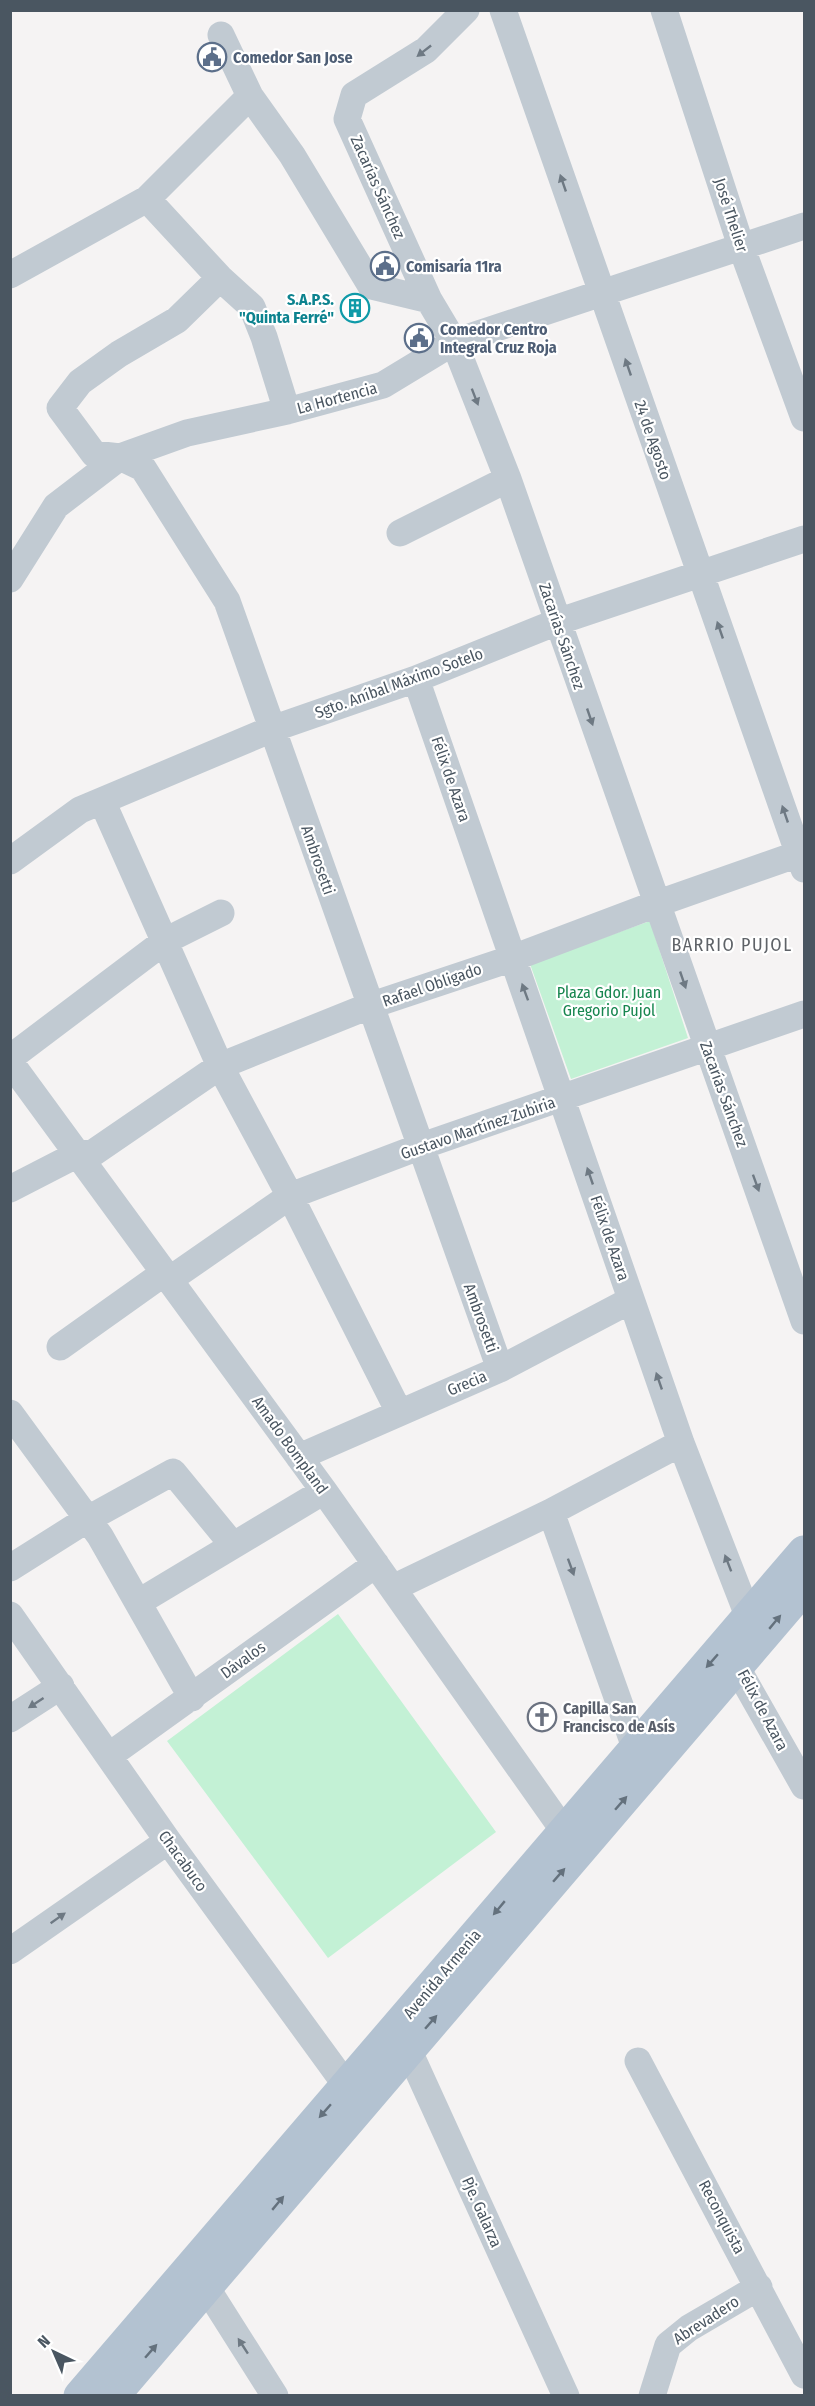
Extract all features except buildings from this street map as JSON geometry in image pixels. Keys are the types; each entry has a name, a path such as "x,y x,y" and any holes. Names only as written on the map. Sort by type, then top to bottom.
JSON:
{"main road":[{"name":"Avenida Armenia","path":"80,2396 196,2279 645,1757 749,1618 804,1552"},
{"name":"Avenida Armenia","path":"645,1757 737,1668 804,1588"},
{"name":"Avenida Armenia","path":"113,2396 196,2279"}],"street":[{"name":"Zacarías Sánchez","path":"466,10 426,50 354,95 347,119 429,300 454,342 508,479 804,1321"},
{"name":"24 de Agosto","path":"503,10 700,574 803,858"},
{"name":"José Thelier","path":"664,10 741,246 804,418"},
{"path":"221,36 250,96 292,155 371,286 429,300"},
{"path":"10,275 147,199 250,96"},
{"path":"147,199 220,278 252,307 264,337 287,411"},
{"name":"La Hortencia","path":"10,579 56,506 120,457 187,433 287,411 383,385 454,342 804,226"},
{"name":"Ambrosetti","path":"220,278 177,320 118,354 80,382 60,408 94,454 120,457 143,468 227,600 419,1147 500,1369"},
{"path":"400,532 508,479"},
{"name":"Sgto. Aníbal Máximo Sotelo","path":"10,861 66,819 102,801 272,729 416,679 557,622 804,539"},
{"name":"Félix de Azara","path":"416,679 681,1443 749,1618 737,1668 804,1786"},
{"path":"102,801 220,1066 290,1196 399,1412"},
{"name":"Rafael Obligado","path":"78,1154 93,1153 220,1066 369,1006 513,958 656,904 803,858"},
{"path":"10,1058 165,941 221,913"},
{"name":"Gustavo Martínez Zubiria","path":"60,1347 290,1196 419,1147 804,1014"},
{"name":"Amado Bompland","path":"10,1062 324,1491 574,1839"},
{"path":"10,1189 78,1154"},
{"name":"Grecia","path":"299,1457 500,1369 631,1300"},
{"path":"10,1413 86,1520 100,1536 192,1698"},
{"path":"393,1588 551,1512 681,1443"},
{"path":"10,1568 86,1520 173,1472 232,1544"},
{"path":"139,1602 232,1544 324,1491"},
{"path":"551,1512 645,1757"},
{"name":"Dávalos","path":"110,1755 376,1564"},
{"name":"Chacabuco","path":"10,1615 168,1841 355,2093"},
{"path":"10,1719 61,1686"},
{"path":"10,1952 168,1841"},
{"name":"Pje. Galarza","path":"399,2042 566,2396"},
{"name":"Reconquista","path":"638,2061 804,2375"},
{"path":"196,2279 275,2396"},
{"name":"Abrevadero","path":"652,2396 668,2345 689,2328 759,2287"}],"green space":[{"name":"Plaza Gdor. Juan Gregorio Pujol","path":"650,921 688,1038 571,1079 530,964"},
{"path":"338,1614 496,1832 328,1958 167,1741"}],"place":[{"name":"Comedor San Jose","path":"212,57"},
{"name":"Comisaría 11ra","path":"385,266"},
{"name":"S.A.P.S. \"Quinta Ferré\"","path":"355,308"},
{"name":"Comedor Centro Integral Cruz Roja","path":"419,338"},
{"name":"Capilla San Francisco de Asís","path":"542,1717"}],"district":[{"name":"BARRIO PUJOL","path":"732,945"}]}
